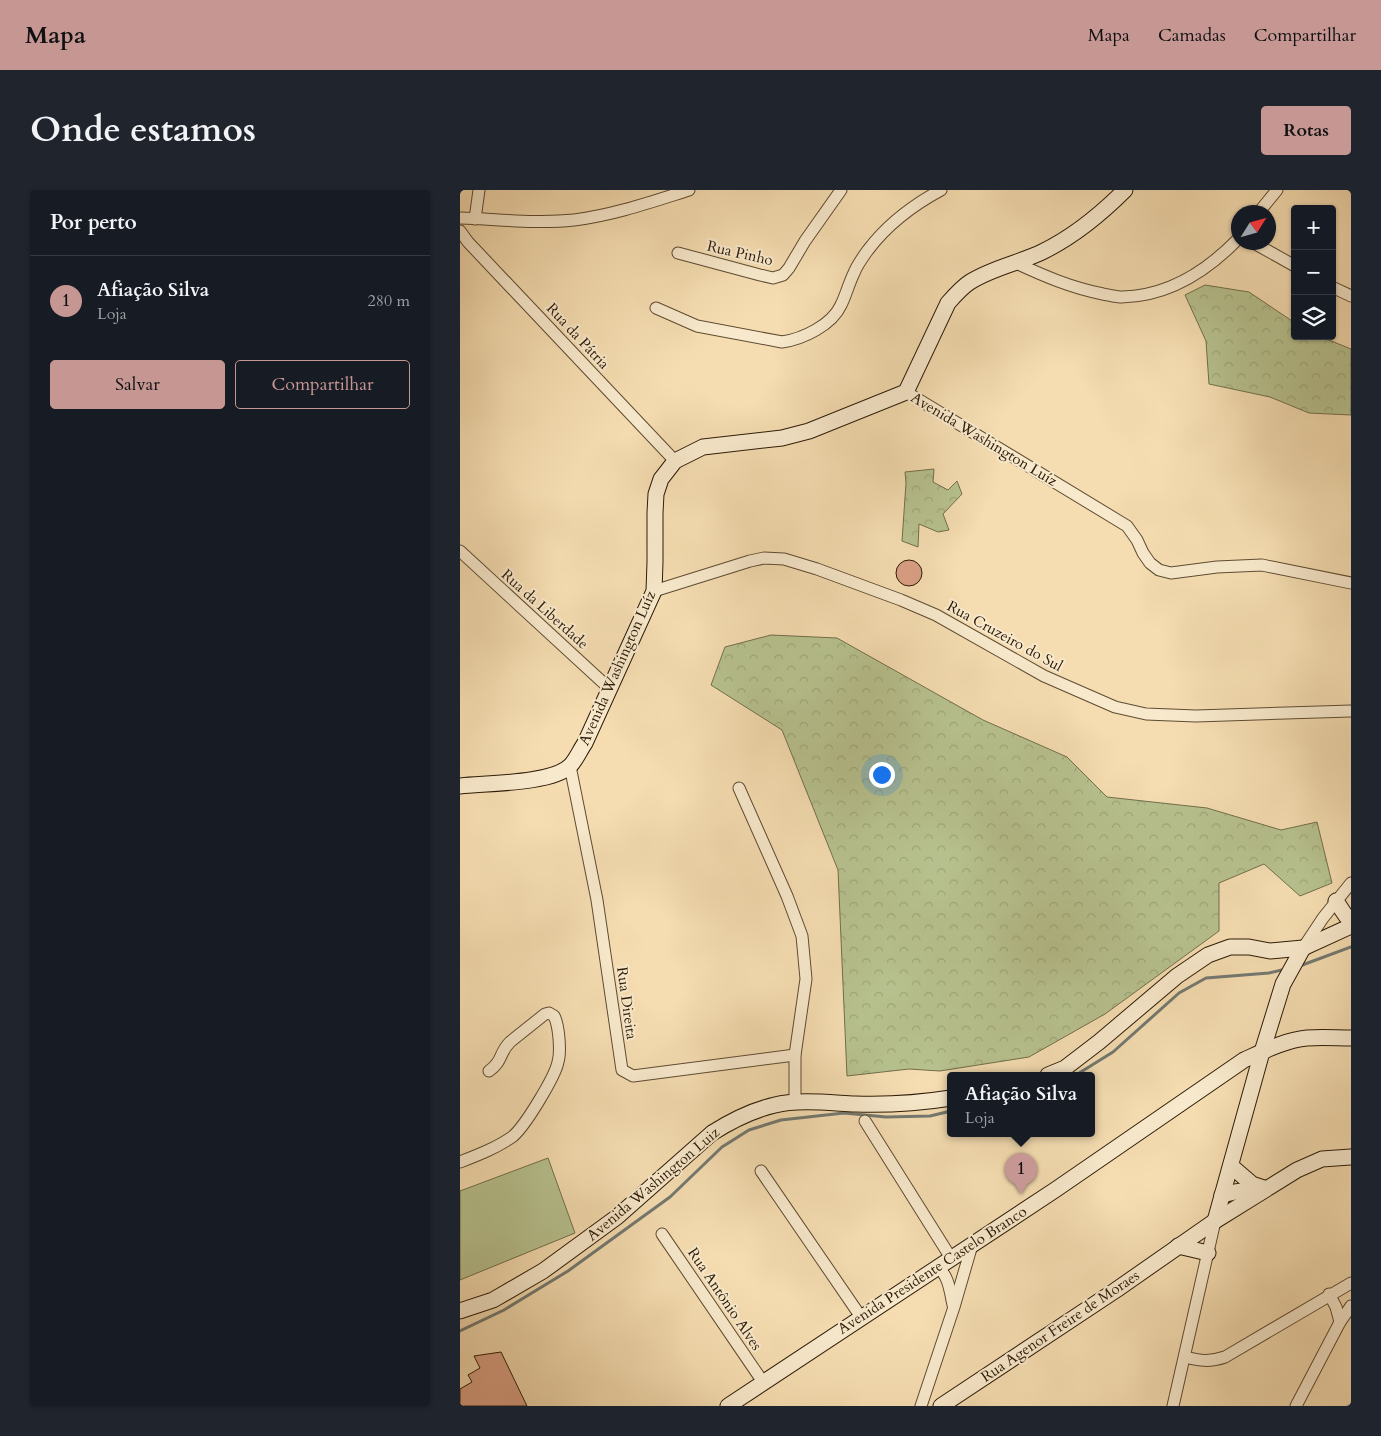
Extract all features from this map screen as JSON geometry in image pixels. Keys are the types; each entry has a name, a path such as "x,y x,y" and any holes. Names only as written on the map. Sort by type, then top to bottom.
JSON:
{"main road":[{"path":"906,392 948,303 958,292 970,282 1043,252 1077,232 1122,191"},
{"name":"Avenida Washington Luíz","path":"570,766 585,743 654,591 654,513 656,494 661,478 675,461 703,447 782,438 809,430 858,413 906,392"},
{"path":"460,786 538,779 556,775 570,766"},
{"path":"1336,901 1346,916 1351,919"},
{"path":"1055,1072 1065,1068 1099,1042 1177,976 1208,955 1230,947 1249,947 1270,951 1303,948 1351,926"},
{"path":"1215,1221 1283,984 1292,964 1303,948"},
{"name":"Avenida Presidente Castelo Branco","path":"728,1406 937,1266 972,1245 1244,1060 1277,1045 1307,1038 1351,1038"},
{"name":"Avenida Washington Luiz","path":"460,1311 493,1300 543,1272 618,1217 712,1133 729,1122 776,1104 872,1104 925,1102 947,1099"},
{"name":"Rua Agenor Freire de Moraes","path":"941,1406 1267,1188 1297,1170 1322,1159 1351,1157"},
{"path":"1231,1166 1252,1184 1267,1188"},
{"path":"1222,1195 1267,1188"},
{"path":"1178,1246 1208,1254"}],"street":[{"path":"475,219 479,190"},
{"path":"460,218 531,222 575,220 639,206 689,190"},
{"name":"Rua Pinho","path":"678,253 774,278 790,268 817,222 841,190"},
{"path":"656,308 697,326 725,332 782,342 803,336 832,317 841,306 854,272 869,250 889,227 923,199 941,190"},
{"path":"1265,205 1277,190"},
{"name":"Rua da Pátria","path":"460,231 468,242 675,461"},
{"path":"1016,263 1064,284 1120,298 1149,294 1179,284 1221,257 1231,246"},
{"path":"1266,250 1291,264"},
{"path":"1336,289 1351,296"},
{"name":"Avenida Washington Luíz","path":"906,392 1127,526 1150,563 1159,570 1171,573 1217,567 1262,565 1351,583"},
{"name":"Rua da Liberdade","path":"460,551 610,689"},
{"name":"Rua Cruzeiro do Sul","path":"654,591 750,561 764,558 784,560 826,572 936,615 1044,676 1115,707 1146,714 1196,716 1351,711"},
{"name":"Rua Direita","path":"570,766 597,900 622,1070 633,1076 795,1055"},
{"path":"739,788 802,936 806,979 795,1055 795,1103"},
{"path":"1303,948 1336,901 1351,884"},
{"path":"460,1162 495,1147 514,1136 525,1122 556,1070 559,1060 554,1016 549,1013 544,1014 510,1042 506,1046 500,1061 489,1071"},
{"path":"865,1121 951,1258"},
{"path":"761,1170 861,1317"},
{"path":"1173,1406 1215,1221"},
{"name":"Rua Antônio Alves","path":"662,1234 763,1382"},
{"path":"921,1406 954,1307 972,1245"},
{"path":"937,1266 947,1280 954,1307"},
{"path":"1185,1357 1212,1362 1225,1357 1329,1294 1351,1283"},
{"path":"1329,1294 1336,1307 1340,1322"},
{"path":"1296,1406 1340,1322 1351,1306"}],"green space":[{"path":"1205,285 1249,292 1291,320 1291,340 1329,340 1351,349 1351,415 1309,413 1270,397 1209,384 1206,341 1185,295"},
{"path":"934,469 933,482 948,490 957,481 962,494 943,514 949,530 938,532 919,524 918,547 902,541 905,472"},
{"path":"771,635 837,638 983,720 1067,757 1107,797 1207,808 1281,830 1317,822 1332,883 1300,896 1264,864 1219,883 1219,931 1105,1014 1029,1057 940,1071 909,1069 847,1076 838,870 782,730 711,685 725,647"},
{"path":"548,1158 575,1233 460,1280 460,1191"}],"building":[{"path":"909,560 918,564 922,573 918,582 909,586 900,582 896,573 900,564"},
{"path":"501,1352 527,1406 460,1406 460,1389 472,1382 468,1375 480,1368 474,1356"}],"waterway":[{"path":"1297,967 1351,947"},
{"path":"1081,1072 1113,1052 1179,993 1206,978 1269,973 1286,969"},
{"path":"460,1331 504,1310 568,1271 670,1197 722,1147 749,1130 781,1120 844,1113 886,1117 930,1116 947,1112"}],"place":[{"name":"Afiação Silva","path":"1021,1194"}]}
